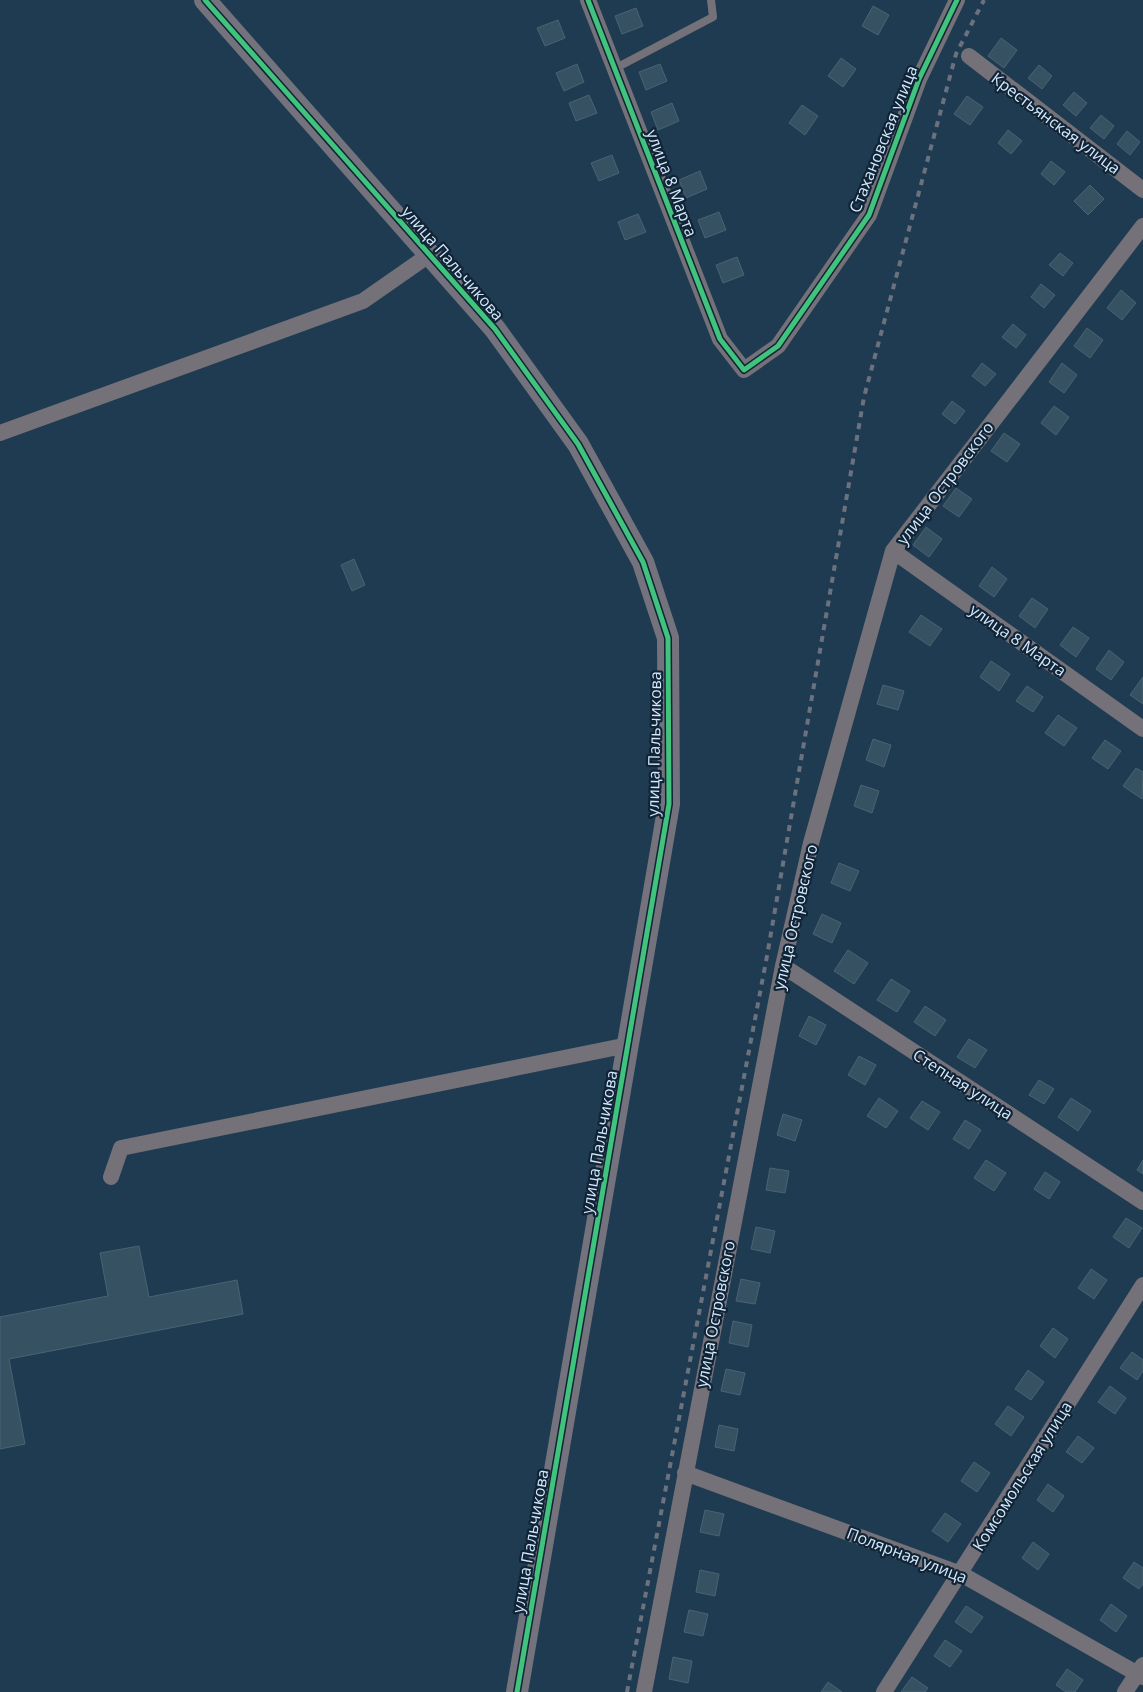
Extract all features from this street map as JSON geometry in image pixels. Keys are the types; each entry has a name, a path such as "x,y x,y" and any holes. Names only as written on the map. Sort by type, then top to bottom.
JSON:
{"street":[{"name":"улица Пальчикова","path":"205,0 495,329 578,444 643,562 668,638 669,804 517,1692"},
{"name":"улица 8 Марта","path":"588,0 720,340 744,370"},
{"name":"Стахановская улица","path":"744,370 778,346 869,215 919,79 956,0"},
{"name":"Крестьянская улица","path":"969,56 1143,190"},
{"name":"улица Островского","path":"644,1692 783,966 811,843 893,551 1143,226"},
{"path":"0,433 363,301 429,255"},
{"name":"улица 8 Марта","path":"893,551 1143,729"},
{"name":"Степная улица","path":"783,966 1143,1202"},
{"path":"111,1177 121,1148 628,1045"},
{"name":"Комсомольская улица","path":"884,1692 961,1574 1143,1285"},
{"name":"Полярная улица","path":"685,1473 961,1574 1141,1672"},
{"path":"1125,1692 1141,1672"}],"lane":[{"path":"614,69 713,17 711,0"}],"building":[{"path":"873,6 889,15 878,35 862,26"},
{"path":"636,8 643,26 622,34 615,16"},
{"path":"558,20 565,38 545,46 537,28"},
{"path":"1001,38 1017,50 1004,68 988,56"},
{"path":"841,58 856,69 843,87 828,76"},
{"path":"577,64 584,82 564,91 556,73"},
{"path":"660,64 667,81 646,90 639,72"},
{"path":"1039,65 1052,76 1042,89 1028,78"},
{"path":"1074,92 1087,103 1076,116 1063,105"},
{"path":"589,95 597,113 576,121 569,103"},
{"path":"967,96 983,107 970,125 954,114"},
{"path":"672,103 679,121 658,130 651,112"},
{"path":"802,105 818,116 805,135 789,123"},
{"path":"1101,115 1114,126 1104,139 1090,128"},
{"path":"1008,130 1022,141 1011,154 998,143"},
{"path":"1127,131 1140,142 1130,155 1117,144"},
{"path":"612,155 619,173 599,181 591,163"},
{"path":"1051,161 1065,172 1054,185 1041,174"},
{"path":"700,171 707,189 686,198 679,180"},
{"path":"1090,185 1104,199 1088,215 1074,201"},
{"path":"719,212 726,230 705,238 698,220"},
{"path":"638,214 646,232 625,240 618,222"},
{"path":"1060,253 1073,263 1063,276 1049,265"},
{"path":"737,257 744,275 723,283 716,265"},
{"path":"1041,284 1055,295 1044,308 1031,297"},
{"path":"1121,290 1136,303 1122,320 1107,308"},
{"path":"1013,324 1026,335 1016,348 1002,337"},
{"path":"1087,328 1103,340 1090,358 1074,346"},
{"path":"982,363 996,374 985,386 972,376"},
{"path":"1062,363 1077,375 1064,393 1049,382"},
{"path":"952,401 965,411 955,424 942,414"},
{"path":"1054,406 1069,417 1056,435 1041,423"},
{"path":"1004,433 1020,444 1007,462 991,451"},
{"path":"956,488 972,499 959,517 943,506"},
{"path":"926,527 942,539 929,557 913,545"},
{"path":"354,559 365,585 352,591 341,565"},
{"path":"992,567 1007,579 994,597 979,586"},
{"path":"1032,598 1048,609 1035,628 1019,616"},
{"path":"921,615 942,629 930,646 909,632"},
{"path":"1073,627 1089,638 1076,657 1060,645"},
{"path":"1109,650 1124,662 1111,680 1096,669"},
{"path":"991,661 1010,674 999,691 980,677"},
{"path":"1143,677 1143,704 1130,695"},
{"path":"883,685 904,691 898,710 877,704"},
{"path":"1027,686 1043,697 1033,712 1016,701"},
{"path":"1058,715 1077,728 1064,746 1045,733"},
{"path":"873,739 891,745 884,767 866,760"},
{"path":"1105,740 1121,751 1108,769 1092,758"},
{"path":"1136,768 1143,772 1142,799 1123,786"},
{"path":"861,785 879,791 872,813 854,806"},
{"path":"839,863 859,871 850,891 831,883"},
{"path":"822,914 841,923 832,943 813,934"},
{"path":"848,950 868,963 854,984 834,971"},
{"path":"891,979 910,991 897,1012 877,1000"},
{"path":"925,1006 946,1020 935,1036 914,1022"},
{"path":"809,1016 826,1025 816,1045 799,1036"},
{"path":"969,1039 987,1050 975,1068 957,1057"},
{"path":"859,1056 876,1065 865,1085 848,1075"},
{"path":"1039,1080 1054,1089 1044,1104 1029,1095"},
{"path":"879,1098 898,1111 886,1128 867,1116"},
{"path":"1071,1098 1091,1111 1078,1131 1058,1117"},
{"path":"922,1101 940,1112 928,1130 910,1118"},
{"path":"783,1114 802,1120 795,1141 777,1135"},
{"path":"965,1120 981,1130 969,1149 953,1139"},
{"path":"986,1160 1006,1173 994,1191 974,1178"},
{"path":"1143,1160 1143,1174 1137,1170"},
{"path":"770,1168 789,1171 785,1193 766,1190"},
{"path":"1045,1172 1060,1182 1049,1199 1034,1189"},
{"path":"1126,1218 1142,1228 1129,1248 1113,1237"},
{"path":"756,1227 775,1231 770,1253 751,1249"},
{"path":"139,1246 149,1297 237,1280 243,1314 9,1359 25,1444 0,1449 0,1317 108,1296 100,1253"},
{"path":"1091,1269 1107,1280 1094,1299 1078,1288"},
{"path":"741,1279 760,1283 755,1304 736,1301"},
{"path":"733,1321 752,1325 748,1347 729,1343"},
{"path":"1053,1328 1068,1339 1055,1358 1040,1346"},
{"path":"1132,1352 1143,1360 1143,1371 1137,1380 1120,1368"},
{"path":"726,1369 745,1373 740,1395 721,1391"},
{"path":"1028,1370 1044,1382 1031,1400 1015,1389"},
{"path":"1110,1386 1126,1398 1115,1414 1098,1402"},
{"path":"1008,1406 1024,1417 1011,1436 995,1424"},
{"path":"719,1425 738,1429 734,1451 715,1447"},
{"path":"1078,1436 1094,1448 1082,1463 1066,1452"},
{"path":"974,1462 990,1473 977,1492 961,1481"},
{"path":"1048,1484 1064,1496 1053,1512 1037,1500"},
{"path":"705,1510 724,1514 719,1536 700,1532"},
{"path":"945,1513 961,1524 948,1542 932,1531"},
{"path":"1033,1542 1049,1554 1038,1570 1022,1558"},
{"path":"1134,1562 1143,1568 1143,1584 1139,1589 1123,1578"},
{"path":"700,1570 719,1574 715,1596 696,1592"},
{"path":"1111,1604 1127,1616 1116,1632 1100,1620"},
{"path":"966,1606 983,1617 971,1633 955,1622"},
{"path":"689,1610 708,1614 703,1636 684,1632"},
{"path":"945,1640 962,1651 950,1667 934,1656"},
{"path":"673,1657 692,1661 688,1683 669,1679"},
{"path":"1067,1669 1083,1680 1075,1692 1066,1692 1056,1685"},
{"path":"912,1677 928,1688 925,1692 901,1692"},
{"path":"828,1682 842,1692 821,1692"}],"railway":[{"path":"627,1692 767,956 864,397 956,54 984,0"}],"cycle path":[{"path":"205,0 495,329 578,444 643,562 668,638 669,804 517,1692"},
{"path":"588,0 720,339 744,370 778,346 869,215 919,79 957,0"}]}
